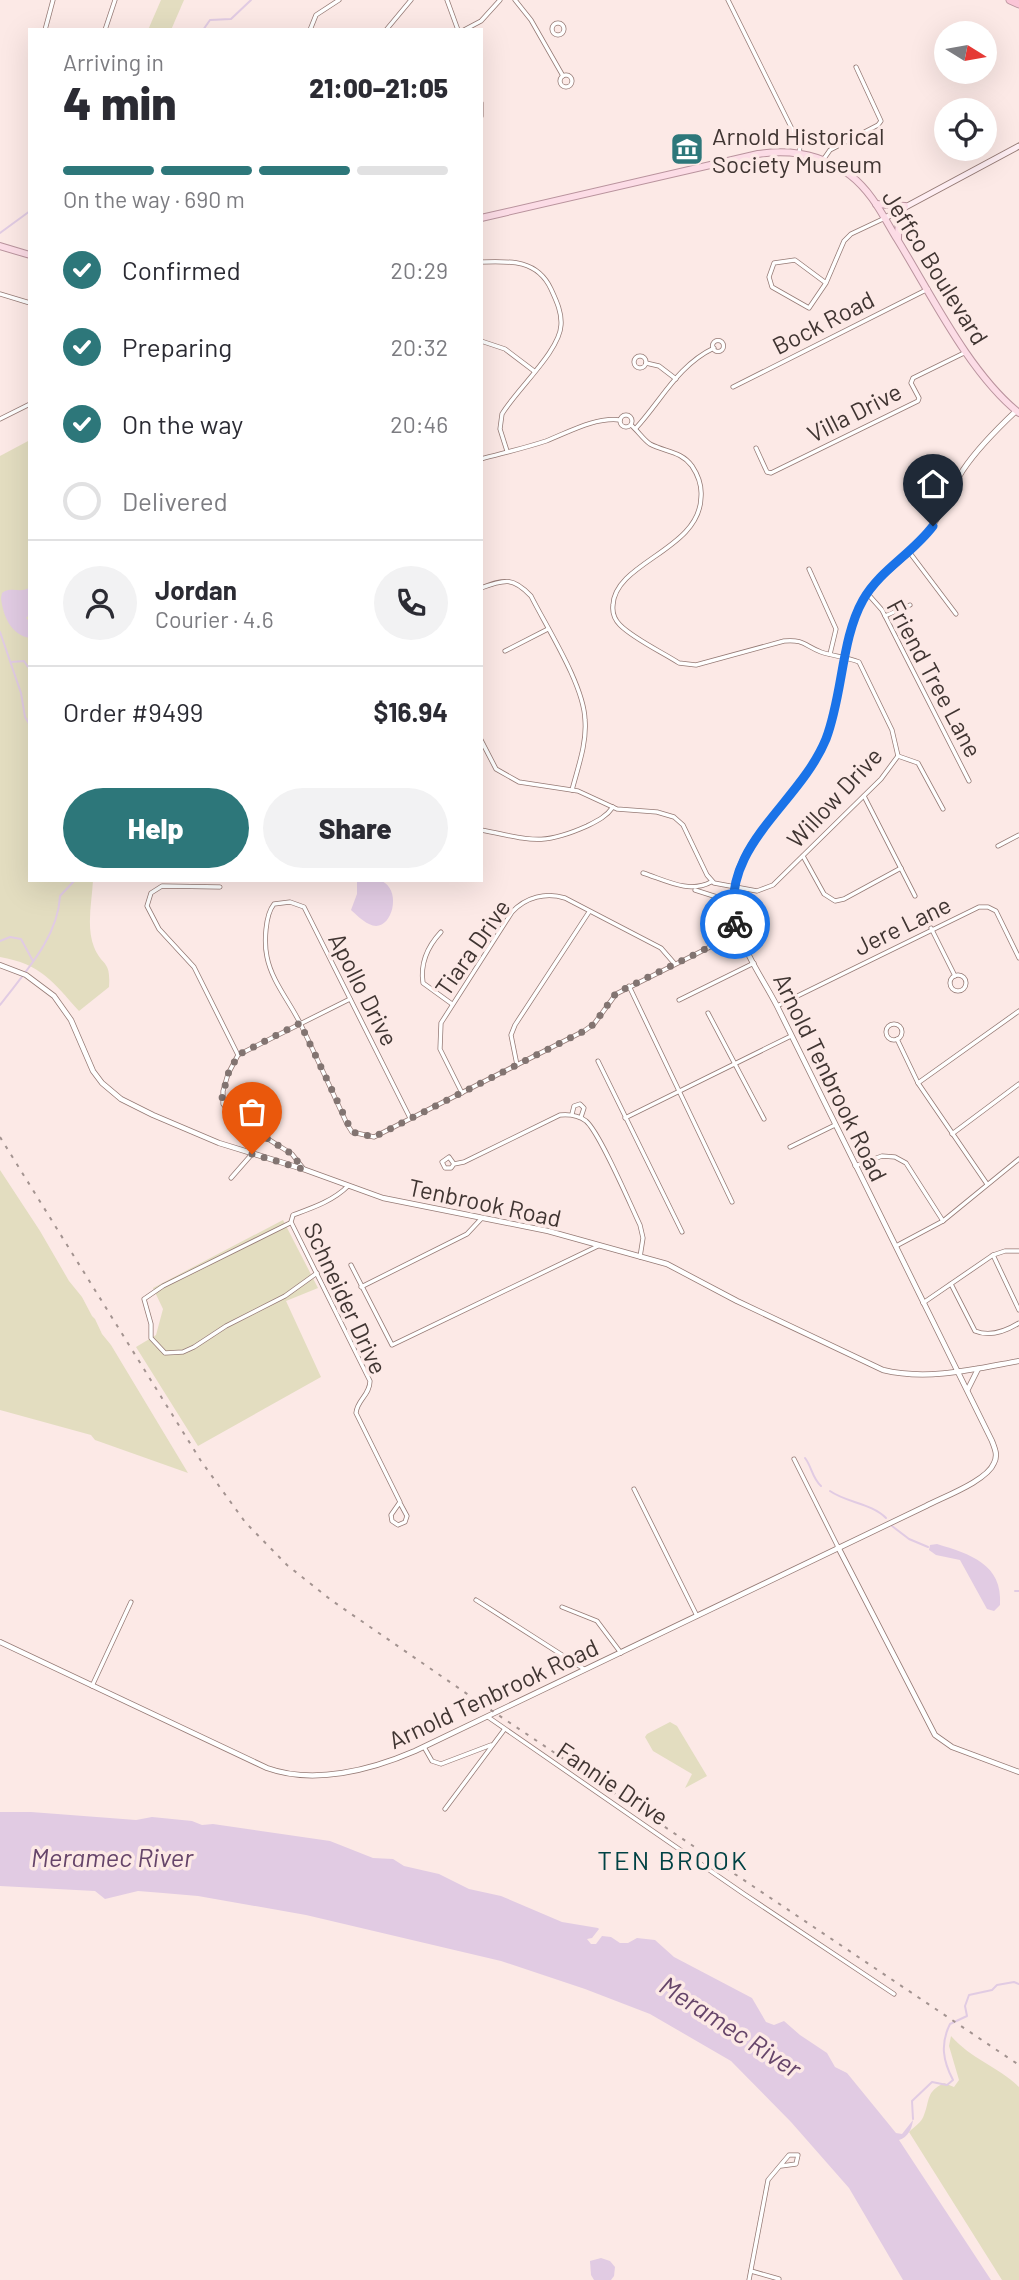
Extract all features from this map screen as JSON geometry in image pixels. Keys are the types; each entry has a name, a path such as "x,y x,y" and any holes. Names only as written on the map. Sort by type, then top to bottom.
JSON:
{"highway":[{"path":"1010,0 1019,4"}],"main road":[{"path":"885,218 1019,146"},
{"name":"Jeffco Boulevard","path":"483,218 753,155 780,152 823,160 850,176 877,204 966,352 988,382 1018,412"},
{"path":"877,204 905,206"},
{"path":"898,240 899,216 905,206"},
{"path":"0,246 28,254"}],"street":[{"path":"46,28 53,0"},
{"path":"106,28 115,0"},
{"path":"311,28 316,15 339,0"},
{"path":"388,28 411,0"},
{"path":"447,0 457,28"},
{"path":"468,28 481,21 500,0"},
{"path":"515,0 524,9 563,76"},
{"path":"728,0 795,135 800,146 799,154"},
{"path":"541,37 552,32"},
{"path":"823,160 830,150 880,124 881,116 856,67"},
{"path":"826,283 795,260 774,263 769,277 772,287 809,308 826,283 844,241 851,234 885,218"},
{"path":"483,261 524,263 540,273 548,281 561,316 560,335 502,414 500,429 507,451"},
{"name":"Bock Road","path":"733,387 928,289"},
{"path":"0,294 28,302"},
{"path":"483,342 505,349 534,371"},
{"path":"620,420 624,427 634,426 649,413 661,393 702,354 714,348"},
{"name":"Villa Drive","path":"756,448 769,474 918,401 911,383 913,378 966,352"},
{"path":"646,363 659,366 676,379"},
{"path":"0,419 28,405"},
{"name":"Arnold Tenbrook Road","path":"0,1642 262,1766 288,1774 312,1776 337,1773 389,1761 424,1747 959,1490 992,1468 996,1455 994,1446 777,1006 738,933 733,907 739,867 749,848 800,784 821,749 834,715 856,614 867,593 880,576 910,553 934,524 966,466 1018,412"},
{"path":"620,420 622,416 628,415 649,443 682,456 699,479 701,501 692,526 629,577 615,594 613,612 621,626 679,663 689,665 784,641 801,641 817,651 846,658"},
{"path":"483,458 609,419 620,420"},
{"path":"910,553 956,614"},
{"path":"808,569 836,629 830,654"},
{"path":"483,587 502,580 512,581 526,591 573,679 586,718 585,735 572,790"},
{"name":"Friend Tree Lane","path":"867,593 876,601 885,616 969,782"},
{"path":"885,616 910,605"},
{"path":"505,651 548,629"},
{"name":"Willow Drive","path":"712,881 757,891 769,888 891,768 898,756 892,730 862,664 846,658"},
{"path":"483,744 492,764 507,776 532,785 572,790 613,807 657,812 679,820 712,881 690,888"},
{"path":"898,756 918,763 943,809"},
{"path":"864,796 915,896"},
{"path":"483,830 534,840 550,840 600,819 613,807"},
{"path":"998,846 1019,835"},
{"path":"803,856 824,894 835,901 844,899 901,868"},
{"path":"643,873 720,898"},
{"path":"220,887 162,886 151,893 147,906 159,929 194,967 238,1055"},
{"name":"Tiara Drive","path":"462,1093 440,1049 442,1023 512,912 521,904 541,896 554,895 569,900 661,948 674,963"},
{"name":"Apollo Drive","path":"300,1023 274,976 267,957 271,906 282,902 304,907 410,1118"},
{"name":"Jere Lane","path":"777,1006 931,928 979,907 996,911 1019,958"},
{"path":"518,1065 511,1035 515,1024 589,912"},
{"path":"931,928 955,976"},
{"path":"440,932 425,955 423,983 453,1004"},
{"path":"300,1023 352,1132 374,1137 594,1024 616,993 738,933"},
{"path":"679,1000 754,963"},
{"name":"Tenbrook Road","path":"0,965 31,978 58,1001 76,1029 95,1074 111,1092 177,1126 395,1202 548,1231 677,1268 737,1301 875,1367 900,1373 944,1373 1019,1361"},
{"path":"960,975 966,980 967,986 961,992 956,992 950,985 955,976 960,975"},
{"path":"629,986 732,1202"},
{"path":"303,1169 292,1154 244,1124 223,1104 223,1091 238,1055 350,999"},
{"path":"918,1083 1019,1011"},
{"path":"708,1013 764,1119"},
{"path":"890,1024 898,1024 901,1028 902,1033 897,1039 887,1037 886,1029 890,1024"},
{"path":"625,1118 791,1035"},
{"path":"897,1039 918,1083 987,1184"},
{"path":"598,1061 682,1233"},
{"path":"952,1134 1019,1084"},
{"path":"572,1114 573,1106 580,1104 584,1108 581,1118"},
{"path":"454,1164 464,1162 555,1116 572,1114 581,1118 594,1130 640,1224 643,1240 640,1257"},
{"path":"790,1147 835,1125"},
{"path":"231,1178 252,1154"},
{"path":"855,1166 882,1156 895,1157 906,1163 943,1221"},
{"path":"895,1246 943,1221 1019,1158"},
{"name":"Schneider Drive","path":"348,1186 321,1204 293,1215 291,1222 370,1381 368,1392 358,1404 356,1412 400,1503"},
{"path":"361,1287 467,1234 481,1219"},
{"path":"291,1222 163,1286 144,1299 151,1324 151,1338 165,1353 183,1352 285,1296 317,1273"},
{"path":"351,1265 392,1345 598,1246"},
{"path":"923,1303 993,1255 1005,1251 1019,1251"},
{"path":"993,1255 1019,1310"},
{"path":"951,1284 975,1331 980,1334 1000,1331 1019,1323"},
{"path":"944,1373 951,1368 952,1359"},
{"path":"967,1390 979,1368"},
{"path":"794,1459 935,1735 951,1747 1019,1772"},
{"path":"635,1489 697,1616"},
{"path":"400,1503 407,1517 405,1522 398,1525 392,1521 391,1516 400,1503"},
{"path":"476,1600 586,1670"},
{"path":"92,1686 131,1602"},
{"path":"562,1607 597,1621 621,1653"},
{"name":"Fannie Drive","path":"488,1717 894,1994"},
{"path":"445,1809 505,1729"},
{"path":"424,1747 432,1761 441,1764 493,1744"},
{"path":"749,2280 768,2180 789,2155 798,2155 796,2164 781,2166"},
{"path":"751,2272 779,2279"}],"shaded area":[{"path":"161,0 184,0 172,28 149,28"},
{"path":"28,441 28,882 93,882 90,931 94,947 109,972 109,987 79,1011 45,976 26,964 0,957 0,456"},
{"path":"0,1170 69,1281 82,1297 188,1473 95,1440 91,1435 0,1410"},
{"path":"283,1220 318,1288 286,1301 321,1377 198,1446 136,1347 156,1335 163,1309 153,1288"},
{"path":"670,1722 677,1726 707,1776 685,1788 692,1774 653,1751 645,1737"},
{"path":"951,2036 967,2051 1019,2087 1019,2280 1002,2280 909,2132 923,2118 934,2090 944,2083 954,2087 959,2080 949,2046"}],"water":[{"path":"27,589 28,637 18,633 9,624 1,598 5,591"},
{"path":"357,882 385,883 393,896 388,919 376,926 362,919 351,910 357,894"},
{"path":"937,1544 972,1557 990,1570 1000,1591 1000,1605 994,1611 987,1609 960,1560 936,1555 929,1550 930,1545"},
{"name":"Meramec River","path":"0,1812 136,1820 152,1817 330,1841 373,1858 393,1859 404,1866 439,1874 469,1889 501,1896 562,1922 598,1928 592,1938 587,1939 591,1944 596,1944 602,1936 611,1937 620,1943 628,1943 637,1938 655,1940 674,1957 752,1998 766,2022 774,2025 784,2021 827,2053 835,2067 847,2073 896,2133 902,2134 913,2120 909,2132 899,2140 991,2280 903,2280 849,2188 791,2122 731,2061 650,2014 501,1961 306,1915 198,1896 138,1891 105,1899 95,1891 0,1886"},
{"path":"601,2258 610,2261 615,2267 611,2280 594,2280 591,2275 590,2261"}],"waterway":[{"path":"204,28 210,20 231,19 251,0"},
{"path":"0,233 28,212"},
{"path":"0,632 28,722"},
{"path":"12,662 24,661 28,667"},
{"path":"0,1005 46,941 58,911 60,896 73,882"},
{"path":"0,941 10,937 21,939 33,961"},
{"path":"805,1458 821,1486"},
{"path":"830,1491 873,1509 886,1518"},
{"path":"892,1526 909,1539 928,1547"},
{"path":"913,2119 912,2101 932,2082 947,2085 953,2080 945,2059 945,2039 950,2024 967,2016 965,2006 969,1995 992,1990 997,1985 1014,1982 1019,1984"}],"railway":[{"path":"0,1137 201,1461 245,1522 287,1565 331,1600 473,1698 1019,2065"}],"way so far":[{"path":"252,1154 303,1169 292,1154 244,1124 226,1108 222,1098 228,1074 238,1055 300,1023 352,1132 374,1137 584,1031 594,1024 616,993 738,933 735,924"}],"place":[{"name":"Arnold Historical Society Museum","path":"687,149"}],"district":[{"name":"TEN BROOK","path":"673,1859"}],"route":[{"path":"735,924 733,897 739,867 749,848 800,784 818,756 836,708 856,614 880,576 910,553 933,526"}]}
